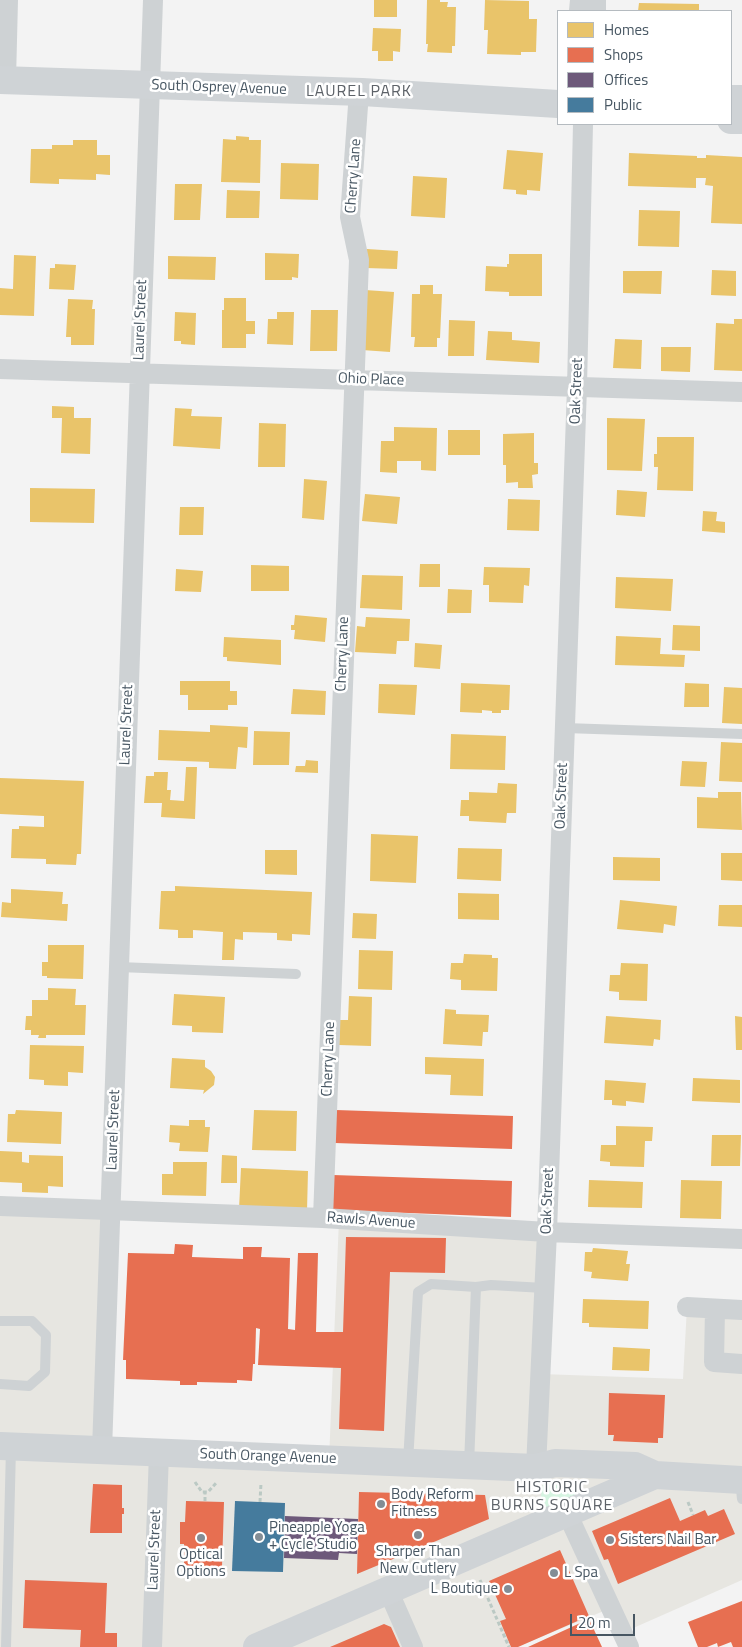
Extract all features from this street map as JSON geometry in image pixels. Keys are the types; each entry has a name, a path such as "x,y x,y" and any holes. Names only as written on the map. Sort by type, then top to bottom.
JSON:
{"street":[{"path":"3,80 8,0"},
{"name":"Laurel Street","path":"102,1450 154,0"},
{"name":"South Osprey Avenue","path":"3,80 359,92 557,104"},
{"name":"Cherry Lane","path":"323,1218 353,379 359,260 350,217 359,92"},
{"name":"Oak Street","path":"536,1468 547,1232 577,388 583,125"},
{"name":"Ohio Place","path":"0,369 742,392"},
{"name":"Rawls Avenue","path":"0,1206 323,1218 547,1232 742,1238"},
{"path":"687,1307 742,1310"},
{"path":"715,1309 714,1362 742,1364"},
{"name":"South Orange Avenue","path":"6,1446 536,1468 555,1463 635,1466 648,1478 741,1486"},
{"name":"Laurel Street","path":"152,1647 159,1452"},
{"path":"257,1647 648,1478"},
{"path":"567,1513 629,1647"},
{"path":"388,1590 412,1647"}],"lane":[{"path":"565,728 742,734"},
{"path":"119,967 296,974"},
{"path":"408,1463 418,1292 431,1284 476,1288 490,1285 544,1288"},
{"path":"469,1465 476,1288"},
{"path":"0,1321 32,1321 46,1335 46,1372 28,1386 0,1384"},
{"path":"6,1446 6,1647"}],"path":[{"path":"195,1482 202,1492 205,1492"},
{"path":"205,1492 208,1492 217,1482"},
{"path":"260,1502 261,1483"},
{"path":"205,1492 205,1501"},
{"path":"688,1502 693,1515"},
{"path":"480,1580 508,1647"}],"shaded area":[{"path":"0,1206 111,1210 102,1450 329,1460 339,1219 547,1232 541,1374 683,1379 687,1307 742,1310 742,1580 622,1633 611,1608 517,1647 0,1647"}],"green space":[{"path":"543,1484 575,1487 578,1493 546,1509 541,1496"}],"building: Homes":[{"path":"374,0 397,0 397,17 374,17"},
{"path":"427,0 440,0 440,2 448,2 447,7 456,7 455,46 452,46 452,53 427,52"},
{"path":"485,0 529,1 529,19 537,19 536,52 521,52 521,55 487,54 488,30 484,30"},
{"path":"639,3 699,4 699,10 638,10"},
{"path":"373,28 401,29 400,52 393,51 393,61 378,61 378,51 372,51"},
{"path":"236,136 249,137 249,140 261,140 260,183 221,182 223,139 236,140"},
{"path":"73,140 97,140 97,155 110,155 110,175 96,174 96,180 59,179 59,184 30,183 31,149 52,149 52,145 73,145"},
{"path":"507,150 543,153 540,191 527,190 527,195 516,194 516,190 503,189"},
{"path":"629,153 697,156 697,158 706,158 706,155 742,157 742,224 711,223 713,186 705,185 706,178 696,178 696,188 628,186"},
{"path":"281,163 319,164 318,200 280,199"},
{"path":"413,176 447,178 445,218 411,216"},
{"path":"175,184 202,184 200,220 174,220"},
{"path":"227,190 260,191 259,218 226,218"},
{"path":"639,210 680,211 679,247 638,246"},
{"path":"367,249 398,251 397,269 366,268"},
{"path":"265,253 299,254 298,278 292,277 292,280 265,280"},
{"path":"509,254 542,254 542,296 509,296 509,292 485,291 486,266 507,267 507,264 509,264"},
{"path":"14,255 36,256 34,316 0,315 0,288 13,289"},
{"path":"168,256 216,257 215,280 168,279"},
{"path":"55,264 76,265 74,290 49,289 50,268 55,268"},
{"path":"712,270 736,271 736,296 711,295"},
{"path":"623,271 662,271 661,294 623,293"},
{"path":"420,285 433,285 433,294 442,294 440,338 437,338 437,347 414,347 415,337 411,337 412,294 420,294"},
{"path":"365,290 394,292 390,352 362,350"},
{"path":"224,298 246,298 246,321 255,321 255,334 246,334 246,348 222,348 222,310 224,310"},
{"path":"68,299 93,300 92,309 95,309 94,345 71,345 71,337 66,337"},
{"path":"311,310 338,310 337,351 310,351"},
{"path":"175,312 196,313 195,345 181,344 181,341 174,341"},
{"path":"277,312 294,312 293,345 267,344 268,319 277,319"},
{"path":"734,319 742,319 742,371 714,370 716,323 734,324"},
{"path":"449,320 475,321 474,356 448,356"},
{"path":"488,331 512,332 512,340 540,342 539,363 486,360"},
{"path":"615,339 642,340 641,369 613,368"},
{"path":"661,347 691,347 690,372 661,371"},
{"path":"52,406 74,407 74,418 91,418 90,454 61,453 62,418 52,418"},
{"path":"175,408 192,409 191,416 222,417 220,449 173,446"},
{"path":"607,418 645,419 642,471 607,470"},
{"path":"259,423 286,424 285,467 258,467"},
{"path":"394,427 437,428 436,471 421,470 421,461 397,461 397,473 380,472 381,441 394,441"},
{"path":"448,430 480,430 480,455 448,455"},
{"path":"534,433 534,463 538,463 538,474 532,475 533,488 518,488 518,482 506,483 506,465 503,465 503,434"},
{"path":"657,437 694,437 693,491 657,490 658,467 654,467 654,454 657,454"},
{"path":"304,479 327,481 324,520 302,518"},
{"path":"30,488 95,489 94,523 30,522"},
{"path":"617,490 647,492 645,517 616,515"},
{"path":"365,494 400,497 397,524 362,521"},
{"path":"508,499 540,500 539,531 507,530"},
{"path":"180,507 204,507 203,535 179,535"},
{"path":"703,511 717,512 716,521 725,522 725,533 702,531"},
{"path":"420,564 440,564 440,587 419,587"},
{"path":"251,565 289,566 289,591 251,591"},
{"path":"484,567 530,568 529,586 524,585 523,603 489,602 489,585 483,585"},
{"path":"176,569 203,571 201,592 175,591"},
{"path":"362,575 403,576 402,610 360,608"},
{"path":"616,577 673,579 671,611 615,608"},
{"path":"448,589 472,590 471,613 447,613"},
{"path":"295,615 327,618 325,642 294,639 295,630 291,630 291,625 294,625"},
{"path":"366,617 410,619 409,641 397,641 396,654 355,652 357,626 365,627"},
{"path":"673,625 700,626 700,651 672,650"},
{"path":"616,636 661,638 660,654 685,655 684,667 615,665"},
{"path":"224,637 281,640 281,665 227,661 227,657 223,657"},
{"path":"415,643 442,645 440,669 414,667"},
{"path":"180,681 230,681 230,691 237,691 237,705 228,705 228,710 188,710 188,695 180,695"},
{"path":"461,683 510,685 509,710 501,710 501,713 482,710 482,713 460,712"},
{"path":"685,683 709,684 709,707 684,707"},
{"path":"379,684 417,685 415,715 378,713"},
{"path":"724,687 742,688 742,724 722,723"},
{"path":"293,689 326,691 325,715 291,714"},
{"path":"210,725 248,727 247,748 238,747 236,769 209,768 209,762 158,760 159,730 210,732"},
{"path":"254,731 290,732 289,765 253,765"},
{"path":"451,734 506,736 505,770 450,769"},
{"path":"721,742 742,743 742,782 719,781"},
{"path":"306,760 318,761 318,773 295,772 296,766 305,766"},
{"path":"682,761 707,762 705,787 680,786"},
{"path":"186,767 197,767 195,819 161,817 162,803 144,803 146,776 154,776 154,772 168,772 167,790 171,790 170,800 184,801"},
{"path":"0,778 84,781 81,854 77,854 76,865 46,864 46,859 11,858 12,829 19,829 19,826 44,827 44,816 0,814"},
{"path":"498,783 517,784 516,813 507,813 506,823 469,821 469,816 460,816 461,800 469,800 469,792 497,793"},
{"path":"718,792 741,792 742,830 697,828 697,797 718,798"},
{"path":"371,834 418,836 416,883 370,881"},
{"path":"458,848 502,849 501,881 457,879"},
{"path":"265,850 297,850 297,875 265,874"},
{"path":"721,853 742,853 742,881 721,880"},
{"path":"613,857 660,858 660,881 613,880"},
{"path":"175,886 312,892 310,935 292,934 292,941 277,940 277,933 243,932 243,940 235,939 234,960 222,960 223,932 193,930 193,938 178,938 178,930 159,929 161,891 175,891"},
{"path":"11,889 63,892 62,904 68,904 67,921 1,917 2,902 11,903"},
{"path":"458,893 499,894 499,920 458,919"},
{"path":"620,900 677,906 675,926 664,924 663,933 617,929"},
{"path":"719,905 742,905 742,927 718,926"},
{"path":"353,913 377,914 376,939 352,938"},
{"path":"48,945 84,945 83,979 47,978 47,976 42,976 42,962 48,962"},
{"path":"359,950 393,951 392,990 358,989"},
{"path":"464,954 492,955 492,958 498,958 497,991 461,990 461,980 450,979 451,963 463,963"},
{"path":"621,963 648,964 647,1001 619,1000 619,992 609,991 610,975 620,975"},
{"path":"48,988 76,989 75,1005 86,1005 85,1035 46,1035 46,1038 38,1038 39,1035 31,1035 31,1030 25,1030 26,1016 32,1016 32,1000 48,1000"},
{"path":"174,994 225,997 223,1033 192,1032 192,1026 172,1025"},
{"path":"349,996 372,997 371,1046 339,1045 340,1020 348,1020"},
{"path":"445,1009 456,1010 456,1014 489,1015 488,1032 483,1032 482,1046 443,1044"},
{"path":"606,1016 661,1020 660,1040 654,1039 653,1046 604,1043"},
{"path":"735,1016 742,1017 742,1050 736,1050"},
{"path":"30,1045 84,1046 83,1073 68,1072 68,1086 44,1085 44,1080 29,1079"},
{"path":"425,1057 484,1059 483,1096 450,1095 451,1075 425,1074"},
{"path":"172,1058 205,1060 205,1067 215,1077 214,1085 203,1094 204,1090 170,1088"},
{"path":"693,1078 740,1080 740,1103 692,1101"},
{"path":"605,1080 646,1083 644,1103 626,1101 626,1106 612,1105 612,1100 604,1100"},
{"path":"16,1110 62,1112 61,1144 7,1142 8,1114 15,1114"},
{"path":"254,1110 297,1111 296,1151 252,1150"},
{"path":"189,1120 205,1120 205,1127 210,1127 208,1152 179,1151 180,1143 169,1142 170,1125 189,1126"},
{"path":"616,1126 653,1127 652,1141 645,1141 644,1167 610,1166 610,1162 600,1161 601,1145 616,1145"},
{"path":"712,1135 741,1135 740,1166 711,1166"},
{"path":"0,1151 22,1152 22,1162 29,1163 29,1155 63,1156 63,1187 48,1186 48,1193 22,1192 22,1183 0,1182"},
{"path":"222,1155 237,1156 237,1183 221,1183"},
{"path":"173,1162 207,1162 206,1196 162,1195 162,1174 173,1174"},
{"path":"241,1168 308,1171 307,1211 239,1209"},
{"path":"589,1180 643,1182 642,1208 588,1207"},
{"path":"681,1180 722,1181 721,1219 680,1218"},
{"path":"593,1248 628,1251 626,1264 630,1264 628,1281 591,1278 592,1272 584,1271 585,1252 592,1252"},
{"path":"583,1299 649,1301 648,1329 589,1327 589,1323 582,1323"},
{"path":"613,1347 650,1349 649,1371 612,1370"}],"building: Shops":[{"path":"336,1110 513,1116 512,1149 335,1143"},
{"path":"333,1175 512,1181 511,1217 332,1210"},
{"path":"346,1237 446,1238 445,1273 390,1272 384,1431 339,1429 341,1368 258,1365 260,1329 256,1328 255,1364 253,1364 252,1381 237,1380 237,1383 197,1382 197,1385 180,1385 180,1381 126,1379 126,1360 123,1360 128,1253 174,1254 175,1244 193,1245 192,1257 243,1259 243,1247 262,1247 261,1257 290,1258 288,1329 295,1330 298,1253 318,1253 316,1332 343,1332"},
{"path":"609,1393 665,1395 663,1438 658,1438 658,1443 613,1441 614,1435 608,1435"},
{"path":"93,1484 122,1485 122,1508 124,1508 124,1514 122,1514 122,1533 90,1533"},
{"path":"359,1492 485,1495 489,1519 357,1574"},
{"path":"670,1498 680,1521 705,1510 708,1516 724,1509 735,1534 618,1584 608,1559 604,1560 592,1531"},
{"name":"Optical Options","path":"186,1501 224,1502 222,1567 184,1566 184,1544 180,1544 180,1522 185,1522"},
{"path":"560,1550 589,1616 518,1647 511,1647 500,1621 506,1619 489,1581"},
{"path":"25,1580 107,1583 105,1633 117,1633 117,1647 80,1647 81,1630 23,1628"},
{"path":"742,1601 742,1647 733,1647 731,1642 718,1647 717,1643 707,1647 698,1647 688,1622"},
{"path":"589,1619 602,1647 528,1647"},
{"path":"384,1624 391,1627 400,1647 330,1647"}],"building: Offices":[{"path":"285,1516 358,1519 357,1554 339,1553 338,1560 284,1558"}],"building: Public":[{"name":"Pineapple Yoga + Cycle Studio","path":"235,1501 285,1503 283,1572 232,1571"}],"place":[{"name":"Body Reform Fitness","path":"381,1504"},
{"name":"Sharper Than New Cutlery","path":"418,1535"},
{"name":"Pineapple Yoga + Cycle Studio","path":"259,1537"},
{"name":"Optical Options","path":"201,1538"},
{"name":"Sisters Nail Bar","path":"610,1540"},
{"name":"L Spa","path":"554,1573"},
{"name":"L Boutique","path":"508,1589"}],"district":[{"name":"LAUREL PARK","path":"359,92"},
{"name":"HISTORIC BURNS SQUARE","path":"552,1497"}]}
